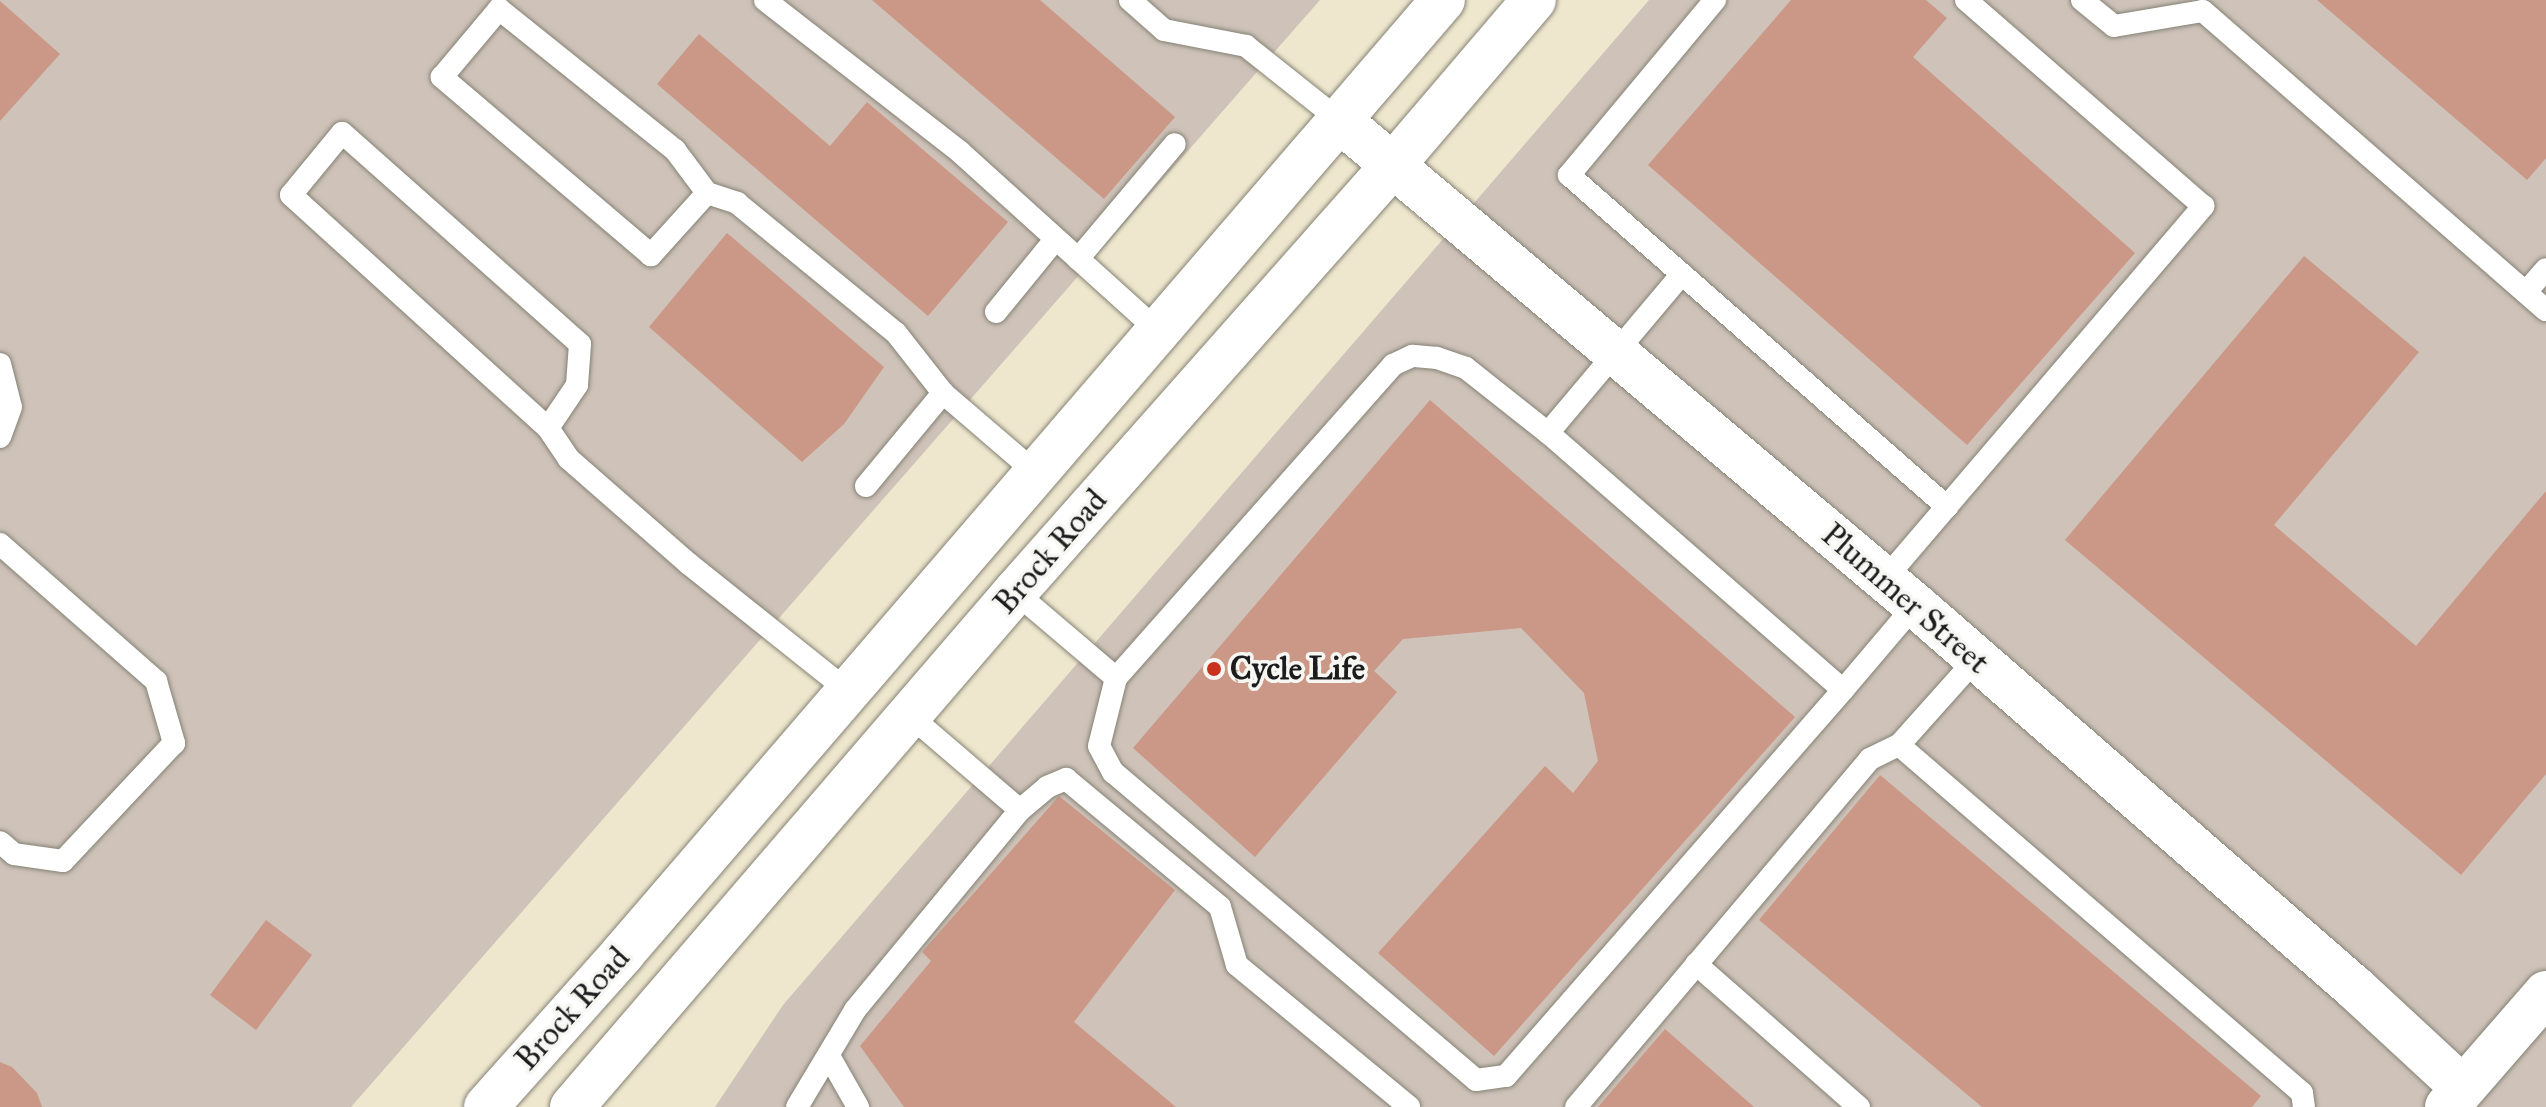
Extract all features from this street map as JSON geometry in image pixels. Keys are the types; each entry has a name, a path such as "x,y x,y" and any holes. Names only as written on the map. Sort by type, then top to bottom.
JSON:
{"main road":[{"name":"Brock Road","path":"486,1107 1443,0"},
{"name":"Brock Road","path":"572,1107 1015,592 1393,165 1534,0"},
{"name":"Plummer Street","path":"1339,120 1900,592 2355,988 2455,1097"},
{"path":"2455,1097 2546,993"}],"lane":[{"path":"765,0 960,152 1054,241 1158,331"},
{"path":"1130,0 1164,30 1246,46 1339,120"},
{"path":"1715,0 1569,175 1680,276 1947,507"},
{"path":"1843,690 1548,433 1466,368 1437,358 1412,356 1393,365 1116,678 1099,746 1113,772 1476,1080 1506,1076 1843,690 1947,507 2203,206 1966,0"},
{"path":"2082,0 2114,26 2209,6 2546,310"},
{"path":"707,193 651,255 442,77 499,9 675,150 707,193 737,203 896,333 943,393 1036,473"},
{"path":"548,428 577,385 580,344 342,133 291,195 548,428 569,459 581,470 689,564 848,691"},
{"path":"1078,259 1175,144"},
{"path":"996,312 1054,241"},
{"path":"2526,292 2546,269"},
{"path":"1548,433 1680,276"},
{"path":"0,364 11,407 0,437"},
{"path":"866,486 943,393"},
{"path":"0,544 156,681 174,743 63,861 14,854 0,842"},
{"path":"1015,592 1116,678"},
{"path":"1576,1107 1870,759 1899,745 1976,659"},
{"path":"909,715 1020,810"},
{"path":"1899,745 2302,1093 2304,1107"},
{"path":"797,1107 855,1010 1020,810 1047,787 1066,779 1220,907 1237,965 1409,1107"},
{"path":"1696,964 1859,1107"},
{"path":"829,1056 858,1107"}],"shaded area":[{"path":"0,0 1320,0 351,1107 0,1107"},
{"path":"1649,0 2546,0 2546,1107 715,1107 783,1005"}],"building":[{"path":"872,0 1040,0 1175,117 1104,199"},
{"path":"1791,0 1926,0 1947,18 1913,57 2135,253 1967,445 1648,165"},
{"path":"2317,0 2546,0 2546,158 2527,180"},
{"path":"0,1 60,54 0,121"},
{"path":"699,34 830,146 867,102 1008,222 928,316 657,84"},
{"path":"727,233 884,367 844,424 802,462 649,327"},
{"path":"2304,256 2419,352 2274,525 2416,646 2546,491 2546,774 2461,875 2065,540"},
{"path":"1430,400 1795,717 1494,1056 1378,953 1545,766 1573,793 1598,761 1584,693 1521,628 1403,639 1374,671 1397,692 1255,857 1133,748"},
{"path":"1880,775 2261,1096 2252,1107 1982,1107 1759,920"},
{"path":"1059,796 1175,890 1074,1022 1176,1107 904,1107 860,1046 931,961 922,952"},
{"path":"266,920 312,955 256,1030 210,995"},
{"path":"1665,1029 1754,1107 1598,1107"},
{"path":"0,1062 12,1067 37,1093 42,1107 0,1107"}],"place":[{"name":"Cycle Life","path":"1214,669"}]}
